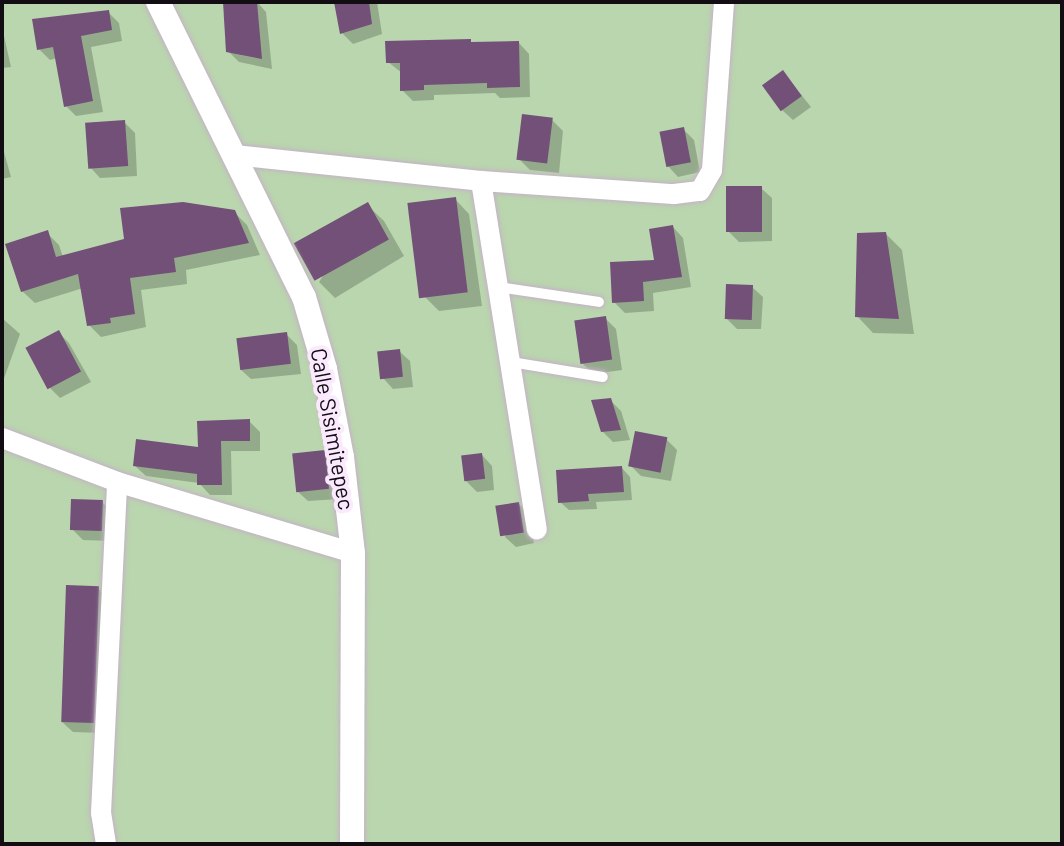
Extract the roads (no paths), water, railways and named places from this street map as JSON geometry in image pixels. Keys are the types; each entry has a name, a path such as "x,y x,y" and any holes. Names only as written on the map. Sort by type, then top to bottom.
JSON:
{"street":[{"name":"Calle Sisimitepec","path":"158,2 304,297 317,340 342,457 353,553 352,844"},
{"path":"234,155 481,181 674,194 700,191 712,170 724,2"},
{"path":"481,181 537,530"},
{"path":"2,438 117,482 353,553"},
{"path":"106,844 101,813 117,482"}],"lane":[{"path":"496,287 599,302"},
{"path":"511,362 603,377"}]}
